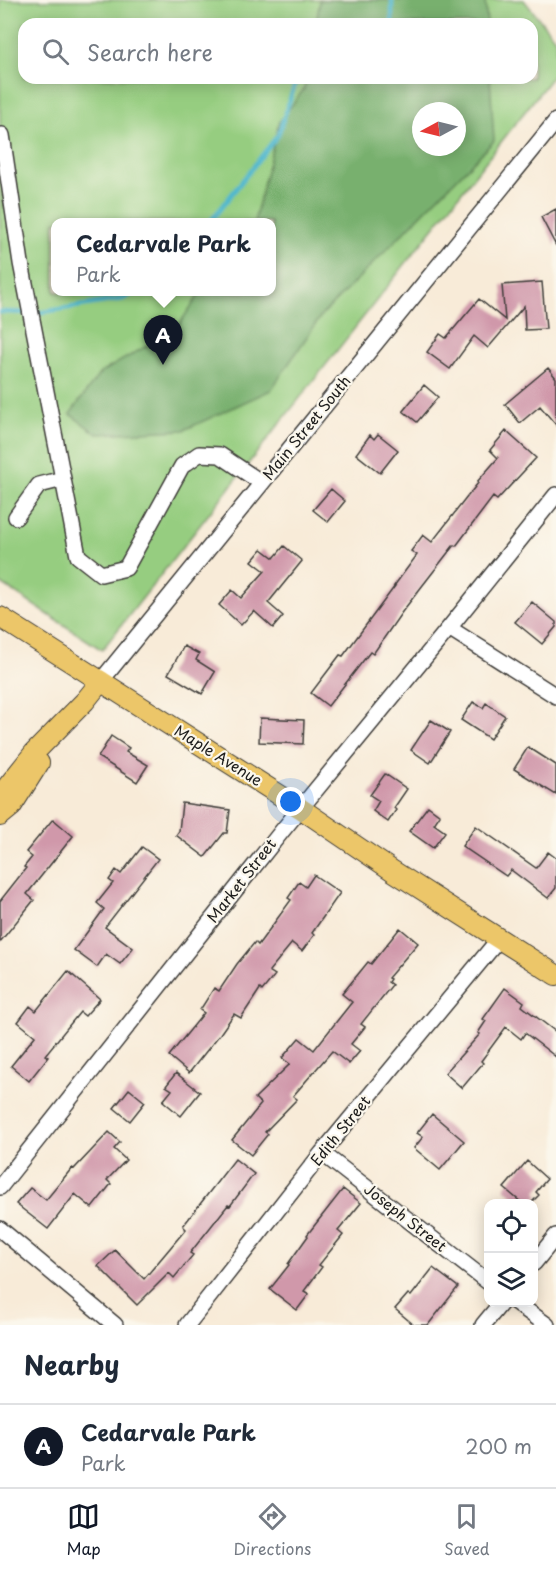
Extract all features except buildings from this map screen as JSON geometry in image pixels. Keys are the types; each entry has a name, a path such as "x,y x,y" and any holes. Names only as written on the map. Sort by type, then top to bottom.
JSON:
{"main road":[{"name":"Maple Avenue","path":"0,617 300,808 556,975"},
{"name":"Main Street South","path":"0,796 34,753 85,701 101,681"},
{"name":"Main Street South","path":"0,816 11,807 24,788 44,756 54,732"}],"street":[{"name":"Main Street South","path":"101,681 556,122"},
{"path":"2,135 28,301 78,556 101,574 126,568 182,466 199,454 220,455 262,483"},
{"path":"16,516 39,485 63,479"},
{"name":"Market Street","path":"0,1187 300,808 556,495"},
{"path":"449,628 556,696"},
{"name":"Edith Street","path":"187,1325 322,1154 499,939"},
{"name":"Joseph Street","path":"322,1154 484,1278"},
{"path":"0,1229 115,1325"},
{"path":"538,1258 556,1236"},
{"path":"483,1325 498,1307"},
{"path":"522,1307 547,1325"}],"green space":[{"path":"0,0 524,0 556,40 556,72 102,650 0,583"},
{"path":"320,0 485,0 486,18 317,18"},
{"path":"305,84 490,84 494,141 321,316 271,390 184,430 97,434 70,414 100,373 176,329 198,296 276,296 276,218 255,218 279,122 304,89"}],"waterway":[{"path":"392,0 392,18"},
{"path":"213,218 278,135 295,84"},
{"path":"0,312 37,313 123,299 129,296"}],"place":[{"name":"Cedarvale Park","path":"163,365"}]}
